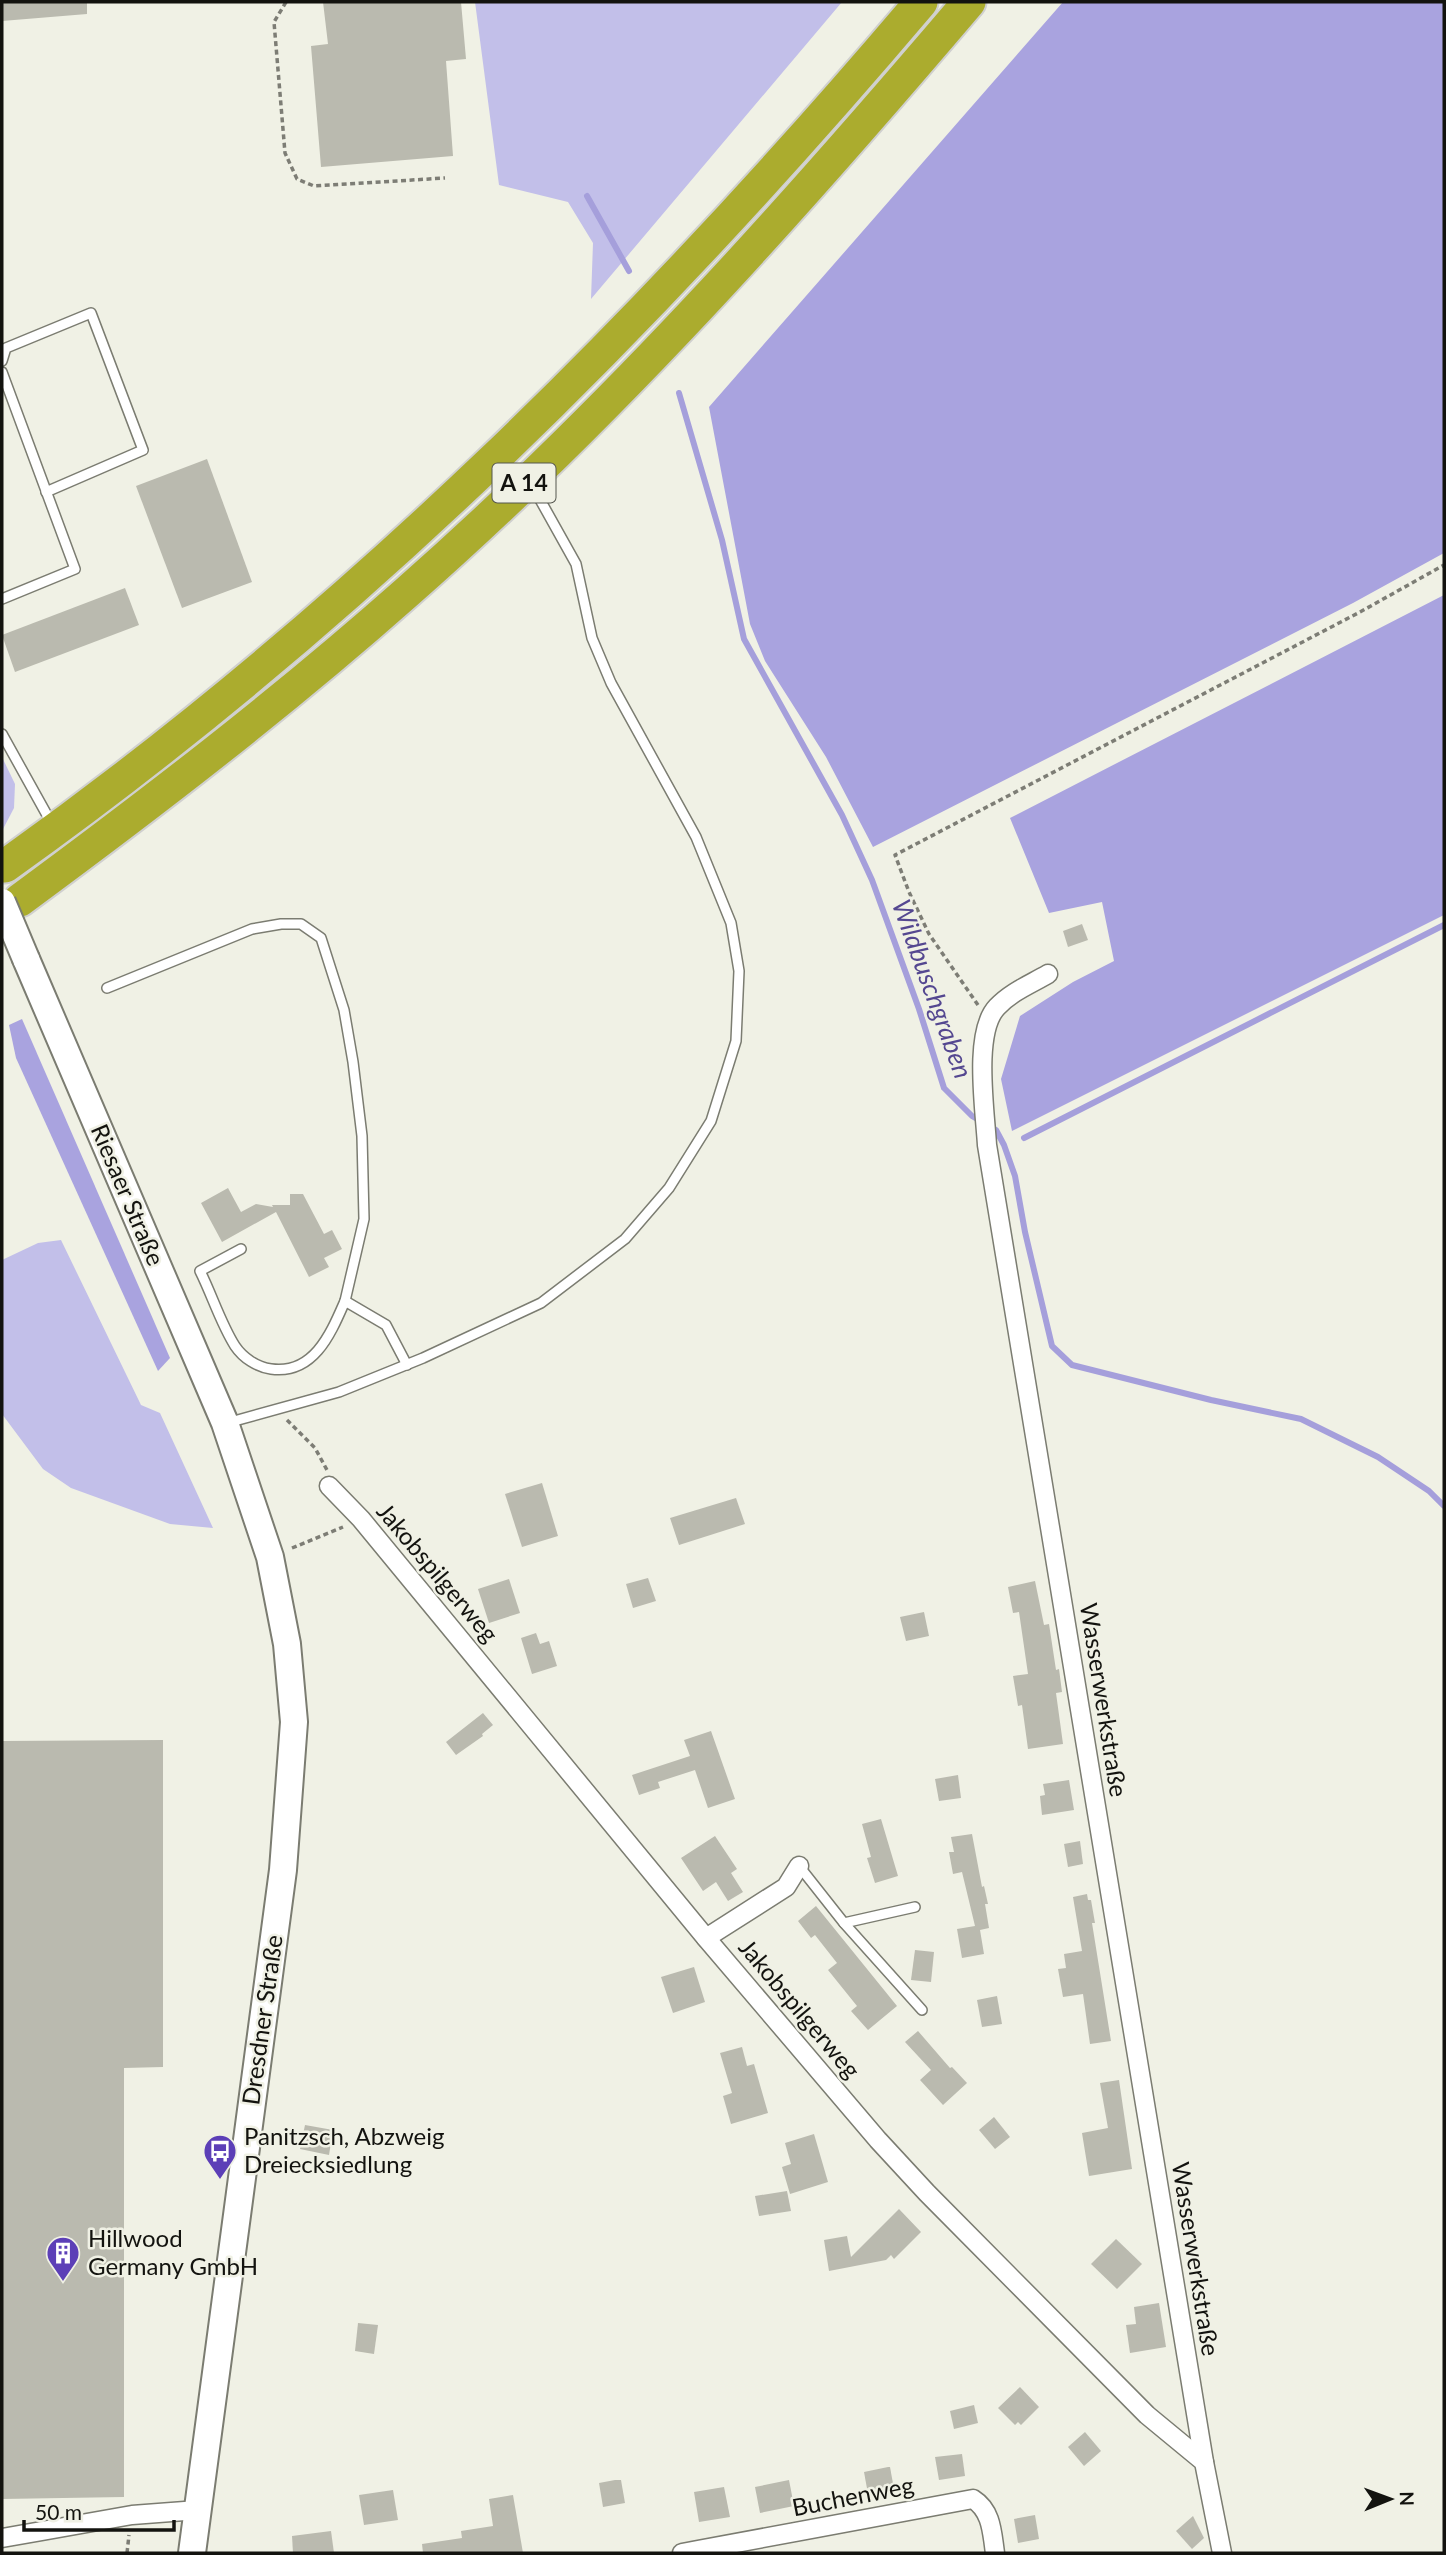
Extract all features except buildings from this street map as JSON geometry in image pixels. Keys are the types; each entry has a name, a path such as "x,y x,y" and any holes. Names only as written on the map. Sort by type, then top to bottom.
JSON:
{"highway":[{"name":"A 14","path":"5,866 131,774 245,682 353,590 483,472 681,272 839,99 921,2"},
{"name":"A 14","path":"11,901 159,798 251,725 409,591 529,479 650,359 733,271 867,122 969,2"}],"main road":[{"name":"Riesaer Straße","path":"11,901 26,959 225,1423 249,1489"},
{"name":"Dresdner Straße","path":"192,2553 283,1870 292,1772 294,1722 287,1644 270,1557 249,1489"}],"street":[{"path":"986,1023 996,1008 1009,997 1048,974"},
{"name":"Wasserwerkstraße","path":"986,1023 982,1049 987,1145 1204,2462"},
{"name":"Jakobspilgerweg","path":"329,1486 361,1519 706,1938 869,2129 927,2193 1147,2415 1204,2462"},
{"path":"706,1938 786,1887 799,1866"},
{"path":"1204,2462 1222,2553"},
{"name":"Buchenweg","path":"682,2553 973,2499 983,2505 989,2517 995,2553"},
{"path":"2,2538 132,2515 198,2510"}],"lane":[{"path":"2,360 6,348 91,313 144,450 46,492"},
{"path":"2,372 75,569 2,599"},
{"path":"225,1423 339,1392 407,1365 541,1304 625,1239 669,1188 711,1121 736,1041 738,971 731,923 696,837 611,683 592,638 576,564 529,479"},
{"path":"2,734 56,830"},
{"path":"107,988 252,929 281,924 301,925 321,938 344,1010 354,1062 362,1136 364,1219 345,1301 329,1338 313,1357 292,1368 275,1370 249,1360 235,1347 200,1271 241,1249"},
{"path":"345,1301 386,1325 407,1365"},
{"path":"799,1866 922,2010"},
{"path":"845,1923 915,1907"}],"path":[{"path":"286,2 274,22 285,153 297,179 314,186 445,178"},
{"path":"986,1023 974,998 929,933 908,892 895,855 1360,612 1444,565"},
{"path":"279,1409 327,1466 329,1486"},
{"path":"270,1557 361,1519"}],"shaded area":[{"path":"475,2 842,2 591,299 593,243 568,202 499,185"},
{"path":"1063,2 1444,2 1444,553 1353,603 873,847 826,757 765,661 750,624 709,407"},
{"path":"1444,595 1444,915 1012,1131 1001,1079 1020,1016 1073,982 1114,961 1102,902 1049,913 1010,818"},
{"path":"2,757 15,784 14,808 2,831"},
{"path":"22,1019 170,1358 158,1371 16,1058 9,1025"},
{"path":"61,1240 141,1405 160,1413 213,1528 170,1524 71,1488 43,1469 2,1414 2,1260 38,1243"}],"waterway":[{"name":"Wildbuschgraben","path":"587,196 629,271"},
{"name":"Wildbuschgraben","path":"679,393 722,540 744,639 842,815 872,880 919,1009 944,1088 972,1116 996,1130 1004,1145 1015,1176 1025,1232 1052,1346 1072,1365 1211,1400 1301,1419 1378,1457 1429,1491 1444,1506"},
{"path":"1024,1138 1444,925"}],"place":[{"name":"Panitzsch, Abzweig Dreiecksiedlung","path":"220,2181"},
{"name":"Hillwood Germany GmbH","path":"63,2283"}]}
